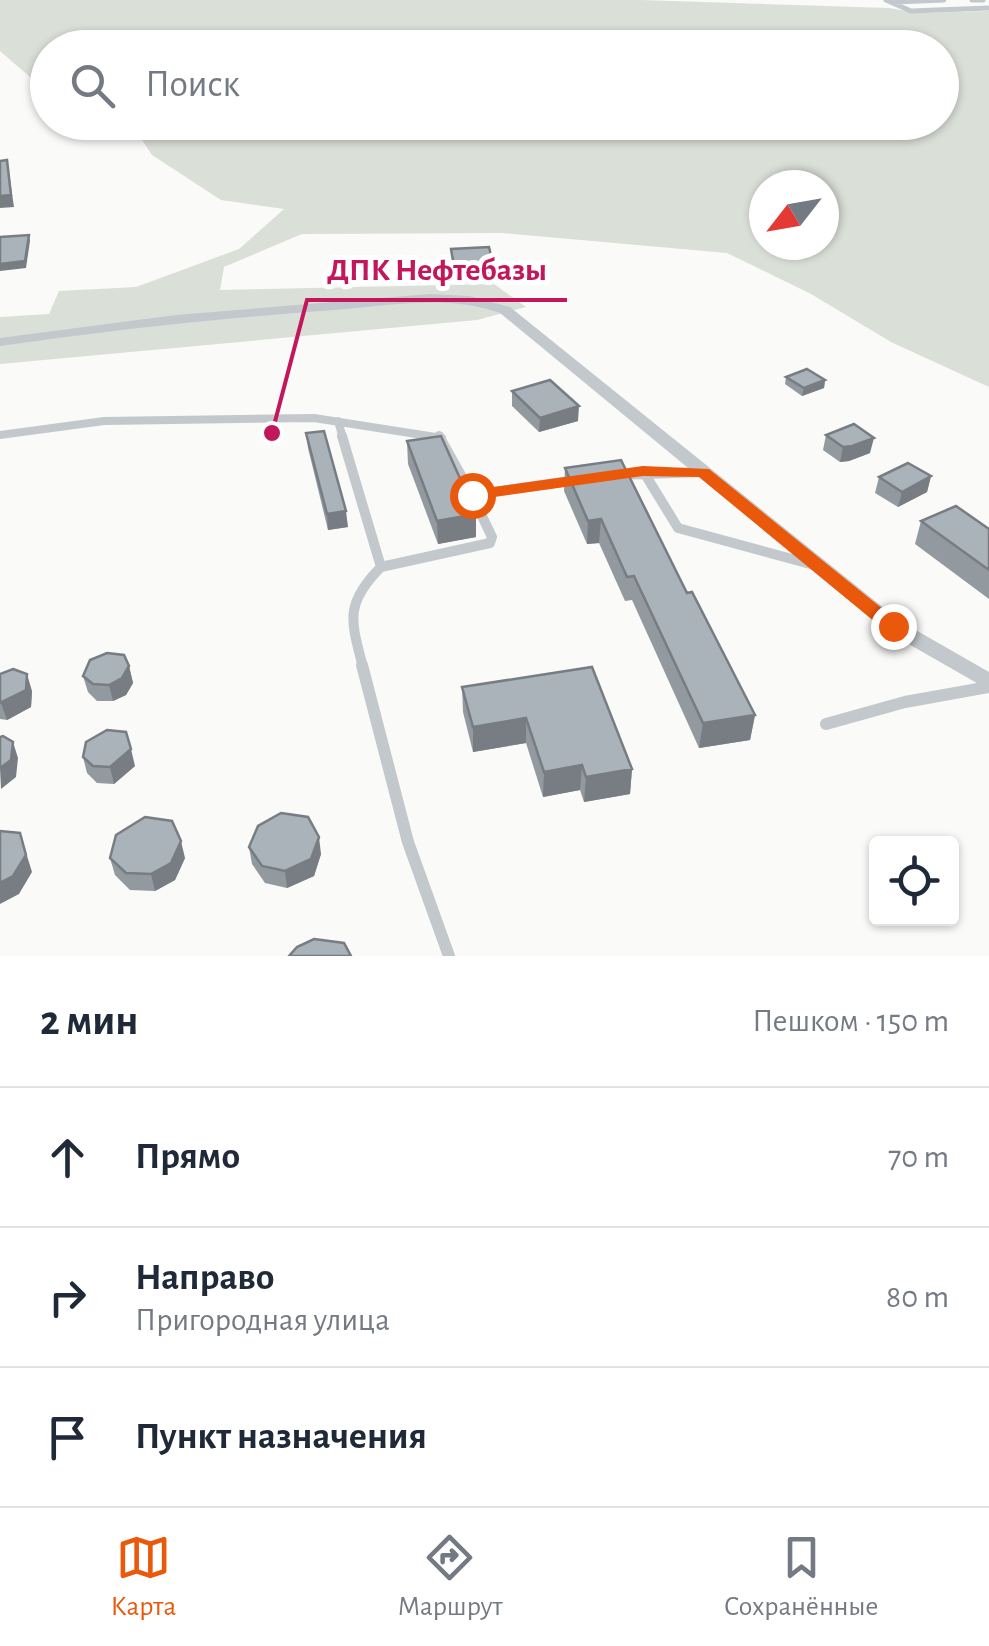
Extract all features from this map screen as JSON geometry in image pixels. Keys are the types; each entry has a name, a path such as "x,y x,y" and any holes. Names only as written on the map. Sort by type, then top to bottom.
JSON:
{"street":[{"path":"0,342 195,314 478,300 505,310 893,626 989,684"}],"lane":[{"path":"888,1 944,0"},
{"path":"972,0 983,0"},
{"path":"888,1 911,11 989,8"},
{"path":"0,435 104,420 338,422 437,434 448,443 492,537 490,543 381,566 363,585 350,617 408,842 448,956"},
{"path":"338,422 381,566"},
{"path":"600,477 643,471 703,472"},
{"path":"643,471 678,528 816,566"},
{"path":"472,495 582,480"},
{"path":"826,724 989,684"}],"shaded area":[{"path":"0,0 641,0 889,8 919,13 989,11 989,387 891,342 811,294 727,253 501,233 302,234 224,267 220,290 494,284 526,307 477,320 0,364 0,317 49,314 59,291 136,287 239,249 284,209 221,200 152,155 142,140 959,140 959,30 30,30 30,77 0,51"}],"building":[{"path":"7,160 11,195 0,196 0,161"},
{"path":"29,235 25,261 0,264 0,237"},
{"path":"489,247 493,264 454,266 451,249"},
{"path":"807,369 825,380 804,388 786,377"},
{"path":"550,380 579,406 540,418 512,391"},
{"path":"854,424 874,438 843,447 826,435"},
{"path":"324,431 346,511 327,514 306,433"},
{"path":"441,436 476,514 437,521 407,441"},
{"path":"621,460 687,593 692,592 755,715 703,723 634,576 627,577 601,519 588,521 565,468"},
{"path":"908,463 931,476 902,492 879,477"},
{"path":"956,506 989,529 989,570 921,521"},
{"path":"107,653 124,655 129,666 122,678 109,685 93,684 83,676 90,660"},
{"path":"592,667 632,769 586,777 582,765 544,772 526,718 473,727 462,687"},
{"path":"13,669 27,674 26,690 0,703 0,674"},
{"path":"107,730 126,732 131,749 110,767 93,766 83,757 86,742"},
{"path":"0,737 13,742 11,760 0,768"},
{"path":"281,813 308,817 319,837 311,859 285,871 262,866 249,847 258,826"},
{"path":"145,817 172,821 181,841 171,863 151,874 126,873 110,858 116,835"},
{"path":"0,831 20,833 26,855 13,876 0,883"},
{"path":"314,939 344,943 351,956 289,956"}],"place":[{"name":"ДПК Нефтебазы","path":"272,433"}],"route":[{"path":"472,495 643,471 703,472 893,626"}]}
